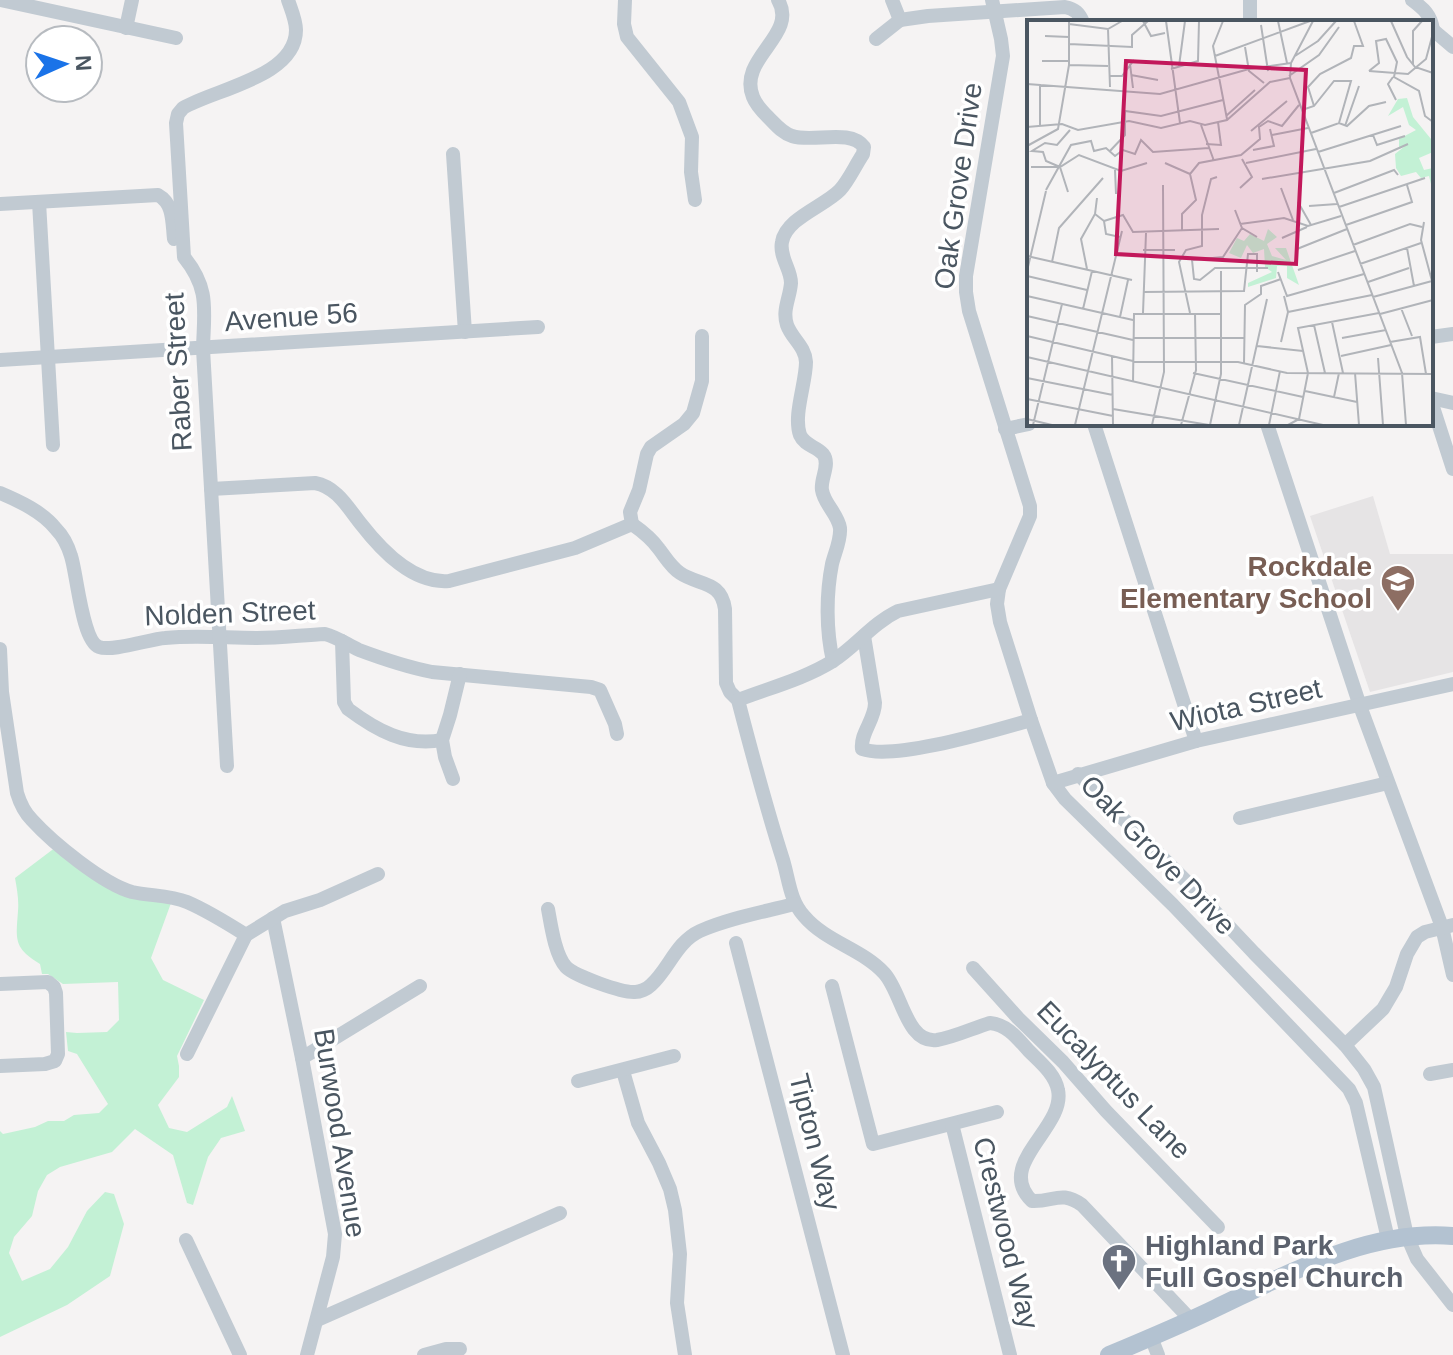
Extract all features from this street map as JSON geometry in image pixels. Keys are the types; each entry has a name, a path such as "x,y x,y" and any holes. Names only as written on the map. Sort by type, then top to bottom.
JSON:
{"main road":[{"path":"1109,1355 1314,1263 1388,1239 1419,1235 1453,1236"}],"street":[{"path":"1,0 176,38"},
{"path":"126,28 132,0"},
{"name":"Raber Street","path":"227,766 203,349 205,303 196,271 184,257 176,123 178,114 191,103 278,65 288,54 296,30 288,0"},
{"path":"625,0 627,37 679,102 692,137 691,172 695,200"},
{"path":"778,0 783,15 781,25 752,71 752,95 758,106 788,136 852,138 864,147 863,154 838,192 788,229 782,240 782,255 791,279 785,310 786,323 804,352 806,362 799,433 805,443 823,454 826,461 821,492 840,528 830,582 828,631 833,661"},
{"path":"892,0 900,20"},
{"path":"1412,0 1432,20"},
{"path":"876,39 900,20 993,6 1065,7 1074,9 1082,20"},
{"name":"Oak Grove Drive","path":"993,6 1003,48 1002,63 966,276 966,292 969,311 1030,506 1030,516 999,589 997,604 1031,720 1053,783 1065,799 1173,905 1349,1089 1356,1103 1388,1239"},
{"path":"1433,32 1453,47"},
{"path":"453,154 465,332"},
{"path":"0,204 158,195 168,202 174,243 184,257"},
{"path":"39,202 53,445"},
{"name":"Avenue 56","path":"0,360 538,327"},
{"path":"1433,337 1453,334"},
{"path":"702,336 702,381 693,413 684,424 651,447 630,512 632,524 650,539 673,568 682,575 710,585 724,599 726,683 738,700 794,904 813,926 884,973 918,1036 939,1040 990,1023 1013,1024 1053,1076 1059,1101 1023,1164 1021,1175 1026,1195 1032,1201 1062,1196 1082,1205 1191,1320"},
{"path":"1433,399 1453,403"},
{"path":"1433,405 1453,469"},
{"path":"1005,429 1027,424"},
{"path":"1095,426 1196,741"},
{"path":"1268,426 1360,706 1388,783 1448,926 1453,975"},
{"path":"211,489 324,485 341,499 395,559 424,579 437,582 575,548 632,524"},
{"name":"Nolden Street","path":"0,493 44,516 66,543 72,557 86,628 90,641 96,646 103,648 166,638 325,634 408,667 600,690 617,734"},
{"path":"738,700 833,661 885,617 898,611 999,589"},
{"path":"864,636 875,711 862,740 862,749 891,751 933,745 1031,720"},
{"path":"342,641 344,702 348,709 400,740 419,743 442,740"},
{"path":"0,649 1,687 17,793 31,820 76,859 116,885 129,891 184,900 246,935"},
{"path":"453,779 442,740 460,674"},
{"name":"Wiota Street","path":"1053,783 1196,741 1453,684"},
{"name":"Oak Grove Drive","path":"1078,774 1187,882 1345,1045 1364,1069 1374,1087 1407,1236 1417,1259 1453,1305"},
{"path":"1240,818 1388,783"},
{"path":"187,1054 246,935 285,911 320,900 378,874"},
{"path":"548,909 564,966 609,987 635,992 651,985 670,958 698,932 794,904"},
{"name":"Burwood Avenue","path":"273,918 335,1234 333,1257 307,1355"},
{"path":"1345,1045 1383,1009 1417,937 1448,926"},
{"name":"Tipton Way","path":"736,943 843,1355"},
{"name":"Eucalyptus Lane","path":"973,968 1013,1024 1063,1062 1218,1227"},
{"path":"0,984 48,982 54,987 58,1054 55,1061 45,1064 0,1066"},
{"path":"302,1058 420,986"},
{"path":"832,986 873,1144 997,1112"},
{"path":"578,1081 674,1056"},
{"path":"1430,1074 1453,1070"},
{"path":"623,1071 638,1123 659,1163 675,1210 680,1254 677,1303 685,1355"},
{"name":"Crestwood Way","path":"952,1124 1010,1355"},
{"path":"317,1320 560,1213"},
{"path":"186,1240 240,1355"},
{"path":"1151,1337 1158,1355"},
{"path":"424,1355 460,1349"}],"shaded area":[{"name":"Rockdale Elementary School","path":"1373,496 1390,554 1453,554 1453,672 1370,692 1310,516"}],"green space":[{"path":"56,847 99,880 171,903 151,958 163,980 204,1000 177,1056 179,1077 158,1105 169,1128 187,1132 227,1107 232,1096 245,1131 221,1138 208,1157 193,1205 187,1203 173,1155 135,1129 112,1152 60,1167 47,1175 38,1191 32,1216 14,1237 9,1253 22,1281 50,1269 68,1247 87,1211 105,1192 114,1194 124,1224 110,1276 67,1305 0,1337 0,1131 3,1134 48,1121 64,1121 74,1115 99,1113 108,1104 77,1054 68,1051 66,1032 107,1032 119,1020 118,982 63,984 48,974 42,974 40,964 25,953 18,942 15,878"}],"place":[{"name":"Rockdale Elementary School","path":"1398,613"},
{"name":"Highland Park Full Gospel Church","path":"1119,1292"}]}
